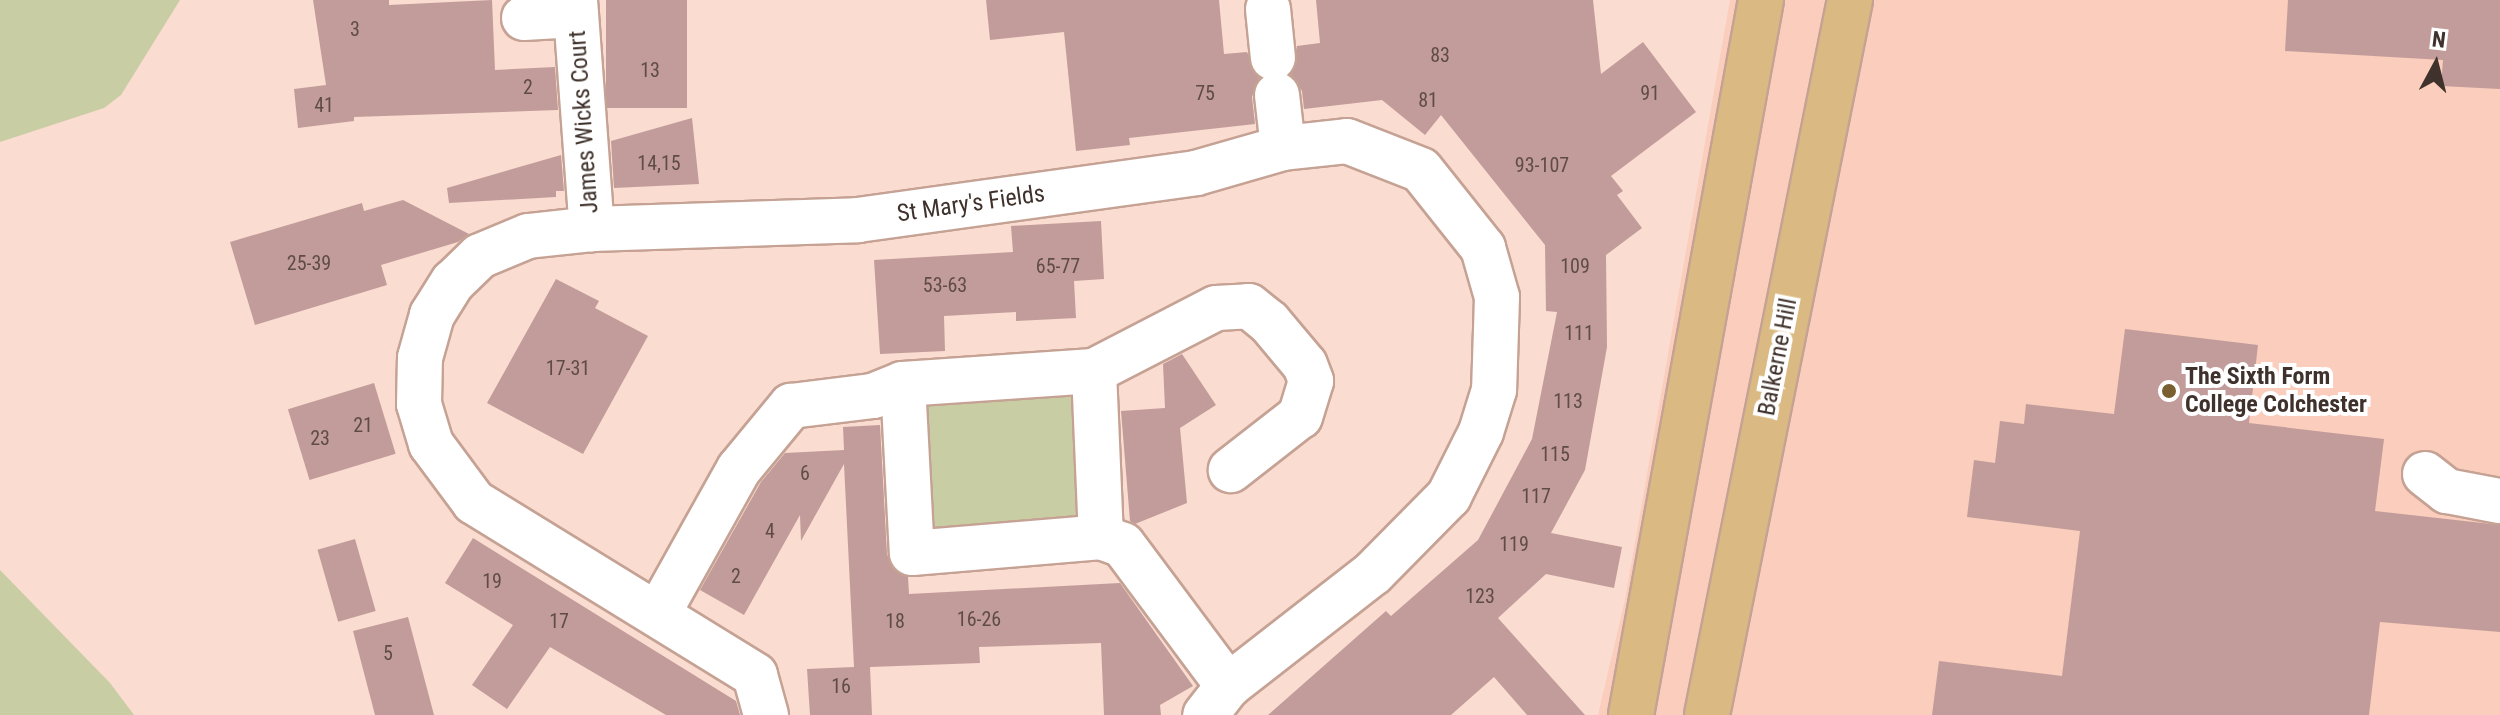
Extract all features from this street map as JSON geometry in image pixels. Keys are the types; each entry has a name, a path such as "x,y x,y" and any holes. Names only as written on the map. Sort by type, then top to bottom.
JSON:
{"main road":[{"path":"1631,715 1761,0"},
{"name":"Balkerne Hill","path":"1707,715 1850,0"}],"street":[{"name":"James Wicks Court","path":"524,18 576,8 592,229"},
{"path":"1268,9 1283,148"},
{"name":"St Mary's Fields","path":"766,715 755,675 659,612 550,552 474,502 431,444 419,404 420,358 432,315 453,282 480,256 528,236 592,229 858,220 1196,173 1283,148 1347,141 1421,170 1483,248 1497,297 1494,390 1481,432 1449,496 1373,573 1217,700"},
{"path":"659,612 739,469 791,406 873,396 903,384 1094,371 1216,308 1249,306 1269,322 1305,365 1311,381 1300,416 1231,470"},
{"path":"1094,371 1101,537"},
{"path":"903,384 912,553 1101,537 1123,545 1217,700"},
{"path":"2425,474 2447,491 2500,501"}],"shaded area":[{"name":"The Sixth Form College Colchester","path":"1730,0 2500,0 2500,715 1598,715 1625,600"}],"green space":[{"path":"0,0 180,0 121,95 104,108 0,142"},
{"path":"1081,383 1086,529 920,535 915,389"},
{"path":"0,570 110,683 134,715 0,715"}],"building":[{"path":"313,0 389,0 389,5 492,0 495,70 555,67 558,110 354,117 354,121 298,128 294,89 326,85"},
{"path":"606,0 687,0 687,108 606,108"},
{"path":"986,0 1219,0 1224,54 1247,52 1259,78 1252,97 1255,124 1129,138 1130,145 1076,151 1064,32 990,40"},
{"path":"1316,0 1593,0 1601,74 1643,42 1696,112 1611,176 1623,191 1617,195 1642,228 1606,255 1607,347 1585,470 1551,533 1622,547 1614,588 1546,574 1498,618 1585,715 1527,715 1494,677 1451,715 1268,715 1386,611 1391,616 1478,540 1532,439 1557,312 1546,311 1545,245 1441,115 1425,135 1382,100 1304,109 1302,91 1291,75 1297,46 1320,43"},
{"path":"2288,0 2500,0 2500,89 2441,86 2443,60 2285,51"},
{"path":"692,118 699,184 614,188 611,141"},
{"path":"561,155 564,191 556,191 556,197 449,203 447,188"},
{"path":"403,200 469,234 458,242 381,265 387,285 255,325 230,242 362,203 364,211"},
{"path":"1101,221 1104,279 1074,281 1076,318 1016,321 1016,312 944,316 945,351 880,354 874,260 1013,252 1011,226"},
{"path":"556,279 599,301 595,308 648,336 583,454 487,403"},
{"path":"2125,329 2258,345 2249,423 2384,439 2375,511 2500,525 2500,632 2380,622 2369,715 1932,715 1939,661 2062,676 2080,531 1967,517 1974,460 1995,463 2000,421 2024,424 2026,404 2114,414"},
{"path":"1182,354 1216,405 1180,428 1187,503 1135,524 1130,521 1121,411 1165,408 1163,364"},
{"path":"374,383 396,454 310,480 288,409"},
{"path":"880,425 887,554 892,567 908,577 909,594 1120,583 1193,686 1160,705 1161,715 1104,715 1101,643 979,647 980,663 870,667 872,715 810,715 807,669 854,667 844,464 801,541 800,515 744,615 700,590 761,482 785,453 844,450 843,427"},
{"path":"473,538 736,701 740,715 666,715 550,647 507,709 472,685 513,625 445,583"},
{"path":"355,539 376,611 338,622 318,550"},
{"path":"408,617 434,715 375,715 353,631"}],"place":[{"name":"The Sixth Form College Colchester","path":"2169,391"}]}
